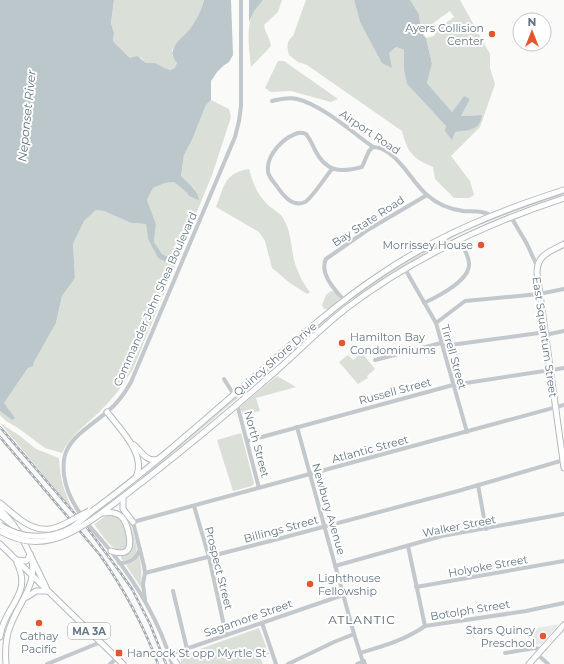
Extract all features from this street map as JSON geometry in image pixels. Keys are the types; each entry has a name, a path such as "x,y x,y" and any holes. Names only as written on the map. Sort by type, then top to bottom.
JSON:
{"main road":[{"name":"Quincy Shore Drive","path":"0,525 10,531 23,535 36,536 62,532 72,527 135,480 344,300 378,276 437,240 490,215 564,190"},
{"name":"Quincy Shore Drive","path":"0,531 11,537 36,542 50,540 75,531 123,498 177,456 349,306 405,269 459,240 511,217 564,198"},
{"name":"East Squantum Street","path":"564,244 544,255 537,266 539,294 564,468"},
{"path":"107,412 127,439 138,458 139,471 135,480"},
{"path":"127,439 149,460 154,461 161,458"},
{"path":"123,498 123,509 133,522"},
{"path":"0,504 33,527 50,529 63,526 96,509"},
{"path":"0,509 8,516 17,529"},
{"path":"100,514 118,514 123,517 127,524 131,543 129,548 126,552 121,553 111,551"},
{"name":"MA 3A","path":"0,515 17,529 31,555 42,581 54,598"},
{"name":"MA 3A","path":"0,544 123,664"},
{"path":"14,559 24,562 31,555"},
{"path":"24,601 32,576 33,564 31,555"},
{"path":"0,637 4,622 22,586 21,572 14,559"},
{"path":"6,664 5,650 8,633 13,620 24,601 28,595 34,592 42,590 49,592"},
{"path":"529,664 564,625"},
{"path":"169,653 177,664"}],"street":[{"name":"Commander John Shea Boulevard","path":"169,653 162,635 146,604 120,563 73,503 67,487 64,465 65,455 70,444 107,412 123,394 134,375 235,137 241,111 241,0"},
{"name":"Airport Road","path":"272,101 291,98 308,103 339,122 373,147 379,147 392,155 427,195 446,207 484,212 490,215"},
{"path":"332,169 309,199 303,203 294,203 285,197 268,172 270,160 277,146 287,138 300,132 306,134 318,155 329,168 332,169 335,170 362,167 369,151 373,147"},
{"name":"Bay State Road","path":"349,306 324,274 326,259 366,231 427,195"},
{"path":"511,217 527,244 537,266"},
{"path":"424,303 448,290 458,282 469,268 467,255 459,240"},
{"name":"Tirrell Street","path":"405,269 436,323 467,432"},
{"path":"436,323 465,301 539,294 564,289"},
{"path":"376,360 442,345 539,333 545,335 564,331"},
{"name":"Russell Street","path":"247,441 453,385 564,368"},
{"path":"224,379 234,395"},
{"name":"North Street","path":"238,404 259,488"},
{"name":"Atlantic Street","path":"133,522 564,405"},
{"name":"Newbury Avenue","path":"297,427 354,634 360,653 365,662"},
{"name":"Billings Street","path":"145,573 478,485 563,460"},
{"path":"478,485 486,529"},
{"name":"Prospect Street","path":"194,506 209,557 226,635"},
{"name":"Walker Street","path":"335,566 442,536 564,514"},
{"path":"133,522 145,573 143,584 146,604"},
{"path":"408,546 425,626"},
{"path":"120,563 132,561 136,558 140,549"},
{"name":"Holyoke Street","path":"416,587 564,561"},
{"path":"173,591 187,648"},
{"name":"Sagamore Street","path":"169,653 343,595"},
{"name":"Botolph Street","path":"360,653 400,641 425,626 526,610 564,602"},
{"path":"262,623 276,664"},
{"path":"288,664 354,634"},
{"path":"47,664 101,642"},
{"path":"505,653 535,648 542,650"},
{"path":"169,653 172,664"},
{"path":"538,655 548,664"},
{"path":"110,664 116,658"},
{"path":"357,664 365,662"}],"shaded area":[{"path":"114,0 204,0 193,25 172,50 177,63 176,68 170,70 155,63 146,63 141,58 130,58 113,41 114,33 111,23"},
{"path":"263,0 282,0 278,12 264,25 271,46 251,67 249,41 250,22 252,14"},
{"path":"306,0 354,0 360,22 389,53 396,47 404,50 404,68 407,84 446,126 455,132 471,129 482,115 461,116 470,99 464,96 452,112 427,83 432,64 426,38 434,36 439,28 454,17 450,11 421,32 419,14 410,0 460,0 490,54 490,68 495,84 480,127 451,156 470,181 474,195 469,198 454,198 435,179 433,167 420,161 412,154 406,145 402,131 307,65 298,62 289,55 288,42 293,36"},
{"path":"278,61 284,61 338,99 331,102 291,91 271,92 265,88"},
{"path":"211,100 229,109 231,117 212,175 133,369 111,400 70,440 62,453 45,448 6,421 0,415 0,411 12,420 4,403 28,368 33,366 56,323 62,296 75,278 73,244 84,221 96,210 104,211 131,223 146,224 148,239 158,258 171,259 162,254 154,242 156,224 147,200 153,188 165,183 174,182 189,196 195,189 181,176 184,155 192,140 206,105"},
{"path":"249,169 254,185 259,194 269,206 283,218 286,223 297,269 310,292 307,294 290,283 272,268 265,241 259,232 216,207 226,182 234,174"},
{"path":"564,193 494,219 456,236 418,257 357,297 350,300 399,266 452,236 507,212"},
{"path":"331,291 335,292 339,300 328,309 324,309 322,305 326,295"},
{"path":"339,307 340,308 316,331 143,479 142,477"},
{"path":"362,353 375,369 367,376 368,378 358,384 339,362 348,355 353,360"},
{"path":"277,376 296,387 256,398 260,411 243,415 240,407"},
{"path":"0,423 36,449 59,458 60,473 63,485 72,509"},
{"path":"241,433 254,483 252,486 233,491 217,440"},
{"path":"106,516 115,516 123,521 129,543 125,549 115,549 110,545 94,524"},
{"path":"130,525 137,548 134,556 123,561 121,557 130,551 133,544"},
{"path":"139,556 142,589 126,565 134,562"},
{"path":"559,624 542,644 533,645 531,629"},
{"path":"259,628 269,654 260,658 263,664 181,664 181,658 186,654"}],"water":[{"name":"Neponset River","path":"0,0 114,0 111,23 114,33 113,41 130,58 137,56 146,63 155,63 170,70 175,68 177,63 174,58 173,49 190,29 204,0 231,0 233,55 229,62 217,72 211,81 211,100 206,105 192,140 184,155 181,176 194,189 199,200 189,196 174,182 165,183 153,188 147,200 156,224 154,242 162,254 172,259 170,264 158,258 148,239 146,224 131,223 104,211 96,210 84,221 73,244 75,278 62,296 56,323 33,366 28,368 4,403 15,418 12,420 0,411"},
{"path":"249,0 263,0 254,11 249,22"},
{"path":"354,0 410,0 419,14 421,32 426,38 432,64 427,83 452,112 464,96 470,99 461,116 482,115 479,124 476,127 469,130 455,132 452,140 445,131 446,126 407,84 404,70 404,50 396,47 389,53 392,68 382,63 360,22"}],"railway":[{"path":"0,427 88,529 132,589 150,624 166,664"},
{"path":"0,437 100,555 132,607 158,664"}],"place":[{"name":"Ayers Collision Center","path":"492,34"},
{"name":"Morrissey House","path":"481,245"},
{"name":"Hamilton Bay Condominiums","path":"342,343"},
{"name":"Lighthouse Fellowship","path":"310,584"},
{"name":"Cathay Pacific","path":"39,623"},
{"name":"Stars Quincy Preschool","path":"543,636"},
{"name":"Hancock St opp Myrtle St","path":"119,653"}],"district":[{"name":"ATLANTIC","path":"362,620"}]}
